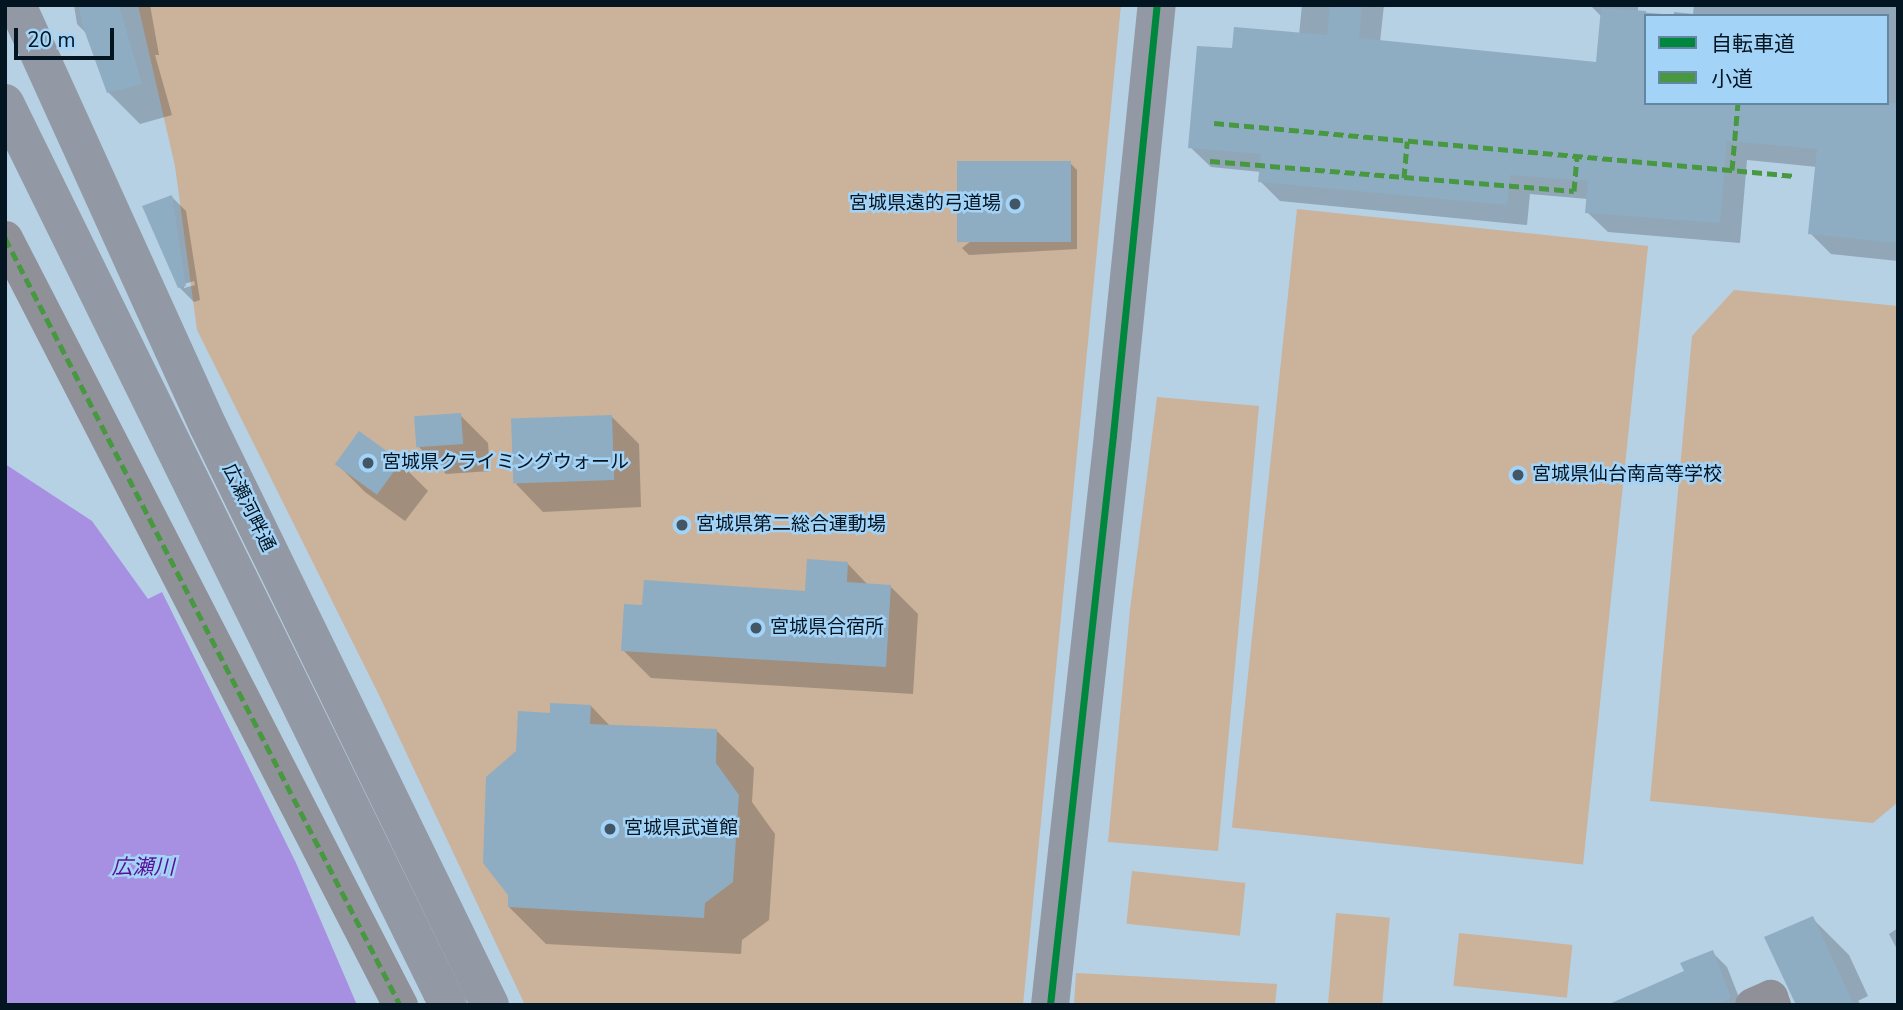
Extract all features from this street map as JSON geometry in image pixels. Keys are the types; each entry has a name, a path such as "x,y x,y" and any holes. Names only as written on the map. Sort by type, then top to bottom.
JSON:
{"main road":[{"name":"広瀬河畔通","path":"17,5 92,177 208,426 490,1005"},
{"path":"1049,1005 1110,463 1157,5"},
{"name":"広瀬河畔通","path":"5,103 448,1005"}],"street":[{"path":"5,238 400,1005"},
{"path":"1752,1005 1770,997 1773,1005"}],"shaded area":[{"name":"宮城県第二総合運動場","path":"138,5 1121,5 1023,1005 525,1005 379,695 197,330 175,166"},
{"path":"1297,209 1648,246 1583,864 1232,828"},
{"path":"1734,290 1898,306 1898,802 1873,823 1650,801 1692,336"},
{"path":"1157,397 1259,406 1218,851 1108,842 1130,610"},
{"path":"1132,871 1245,883 1240,936 1126,924"},
{"path":"1336,913 1390,918 1382,1005 1328,1005"},
{"path":"1459,933 1572,945 1567,998 1453,986"},
{"path":"1076,973 1277,984 1275,1005 1074,1005"}],"water":[{"name":"広瀬川","path":"5,464 92,521 148,599 162,592 296,863 357,1005 5,1005"}],"building":[{"path":"79,5 119,5 142,84 107,93 82,24"},
{"path":"1330,5 1362,5 1359,38 1596,62 1601,8 1646,11 1644,105 1898,103 1898,243 1808,234 1817,149 1727,141 1720,223 1585,213 1588,181 1510,175 1507,205 1258,182 1261,154 1188,148 1197,46 1232,48 1234,27 1327,35"},
{"name":"宮城県遠的弓道場","path":"957,161 1071,161 1071,242 957,242"},
{"path":"172,195 186,286 178,288 142,206"},
{"path":"461,413 463,444 416,447 414,416"},
{"path":"612,415 614,480 513,483 511,419"},
{"name":"宮城県クライミングウォール","path":"359,431 401,462 377,495 335,464"},
{"name":"宮城県合宿所","path":"807,559 848,562 847,582 891,585 886,667 621,651 624,604 642,605 644,580 805,591"},
{"name":"宮城県武道館","path":"550,703 591,705 590,724 717,729 716,763 739,795 733,882 705,903 704,918 508,907 508,895 483,863 486,777 516,751 518,711 550,713"},
{"path":"1813,916 1854,1005 1796,1005 1764,937"},
{"path":"1713,950 1731,998 1715,1005 1607,1005 1684,971 1680,963"}],"marked path":[{"path":"1732,170 1738,105"},
{"path":"1214,123 1795,176"},
{"path":"1404,178 1407,141"},
{"path":"1210,161 1574,191 1577,156"},
{"path":"5,238 400,1005"}],"cycle path":[{"path":"1050,1005 1157,5"}],"place":[{"name":"宮城県遠的弓道場","path":"1015,204"},
{"name":"宮城県クライミングウォール","path":"368,463"},
{"name":"宮城県仙台南高等学校","path":"1518,475"},
{"name":"宮城県第二総合運動場","path":"682,525"},
{"name":"宮城県合宿所","path":"756,628"},
{"name":"宮城県武道館","path":"610,829"}]}
